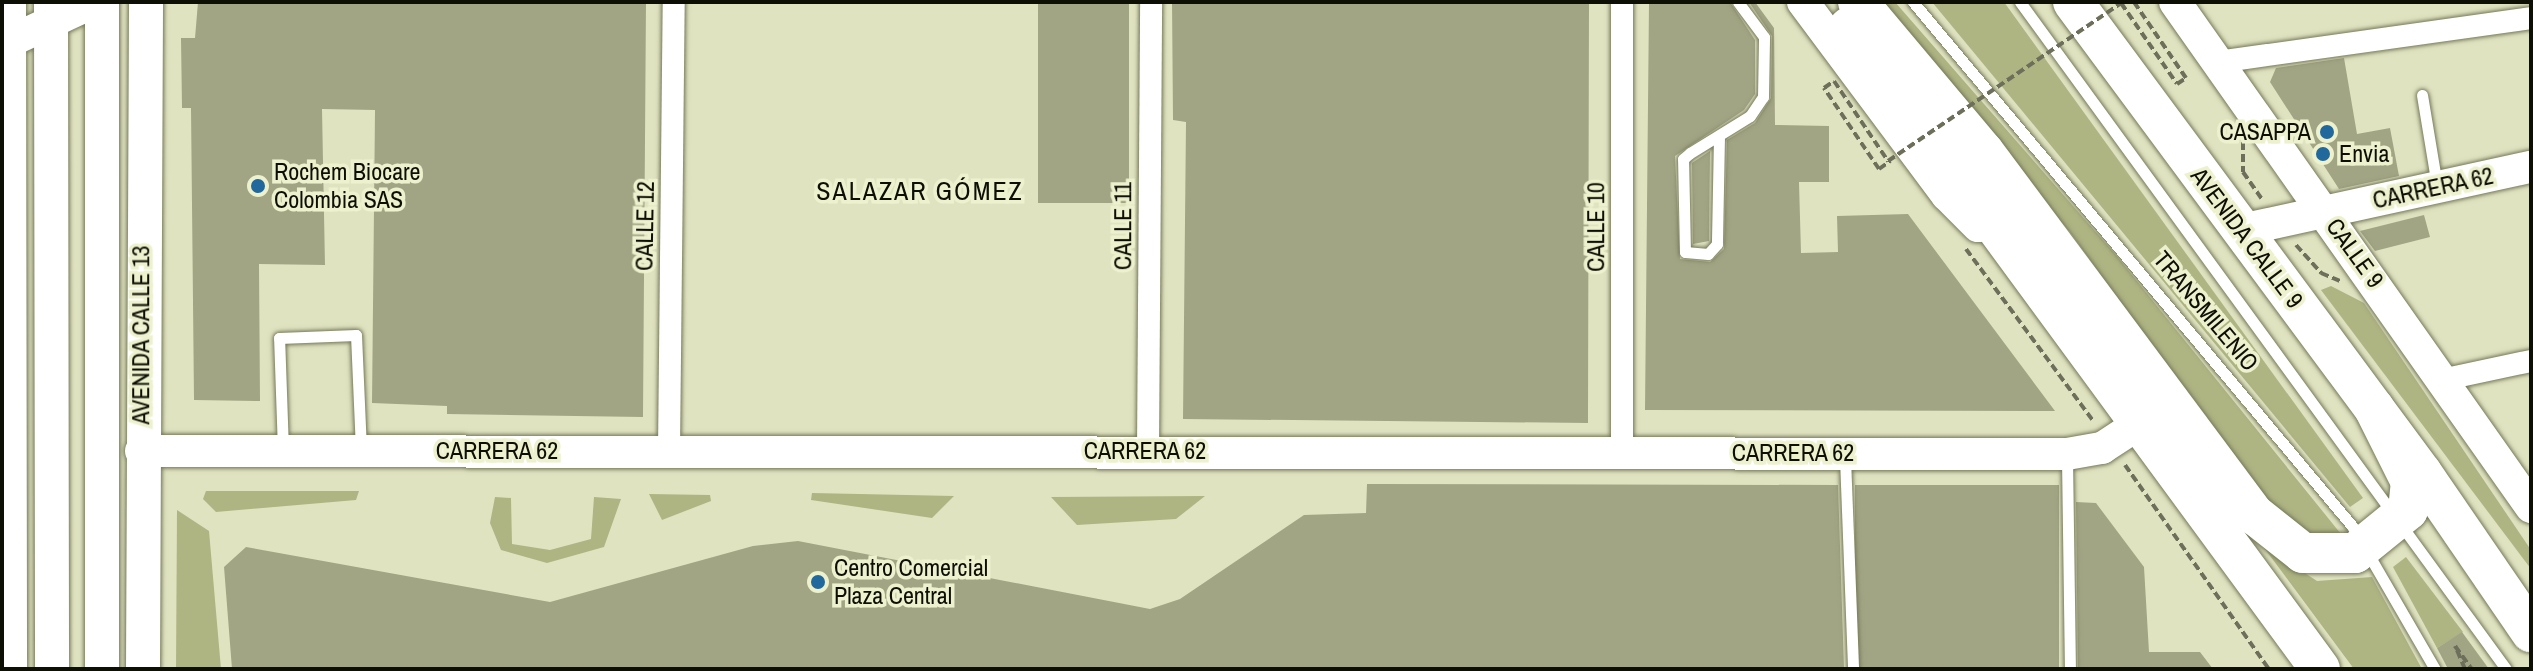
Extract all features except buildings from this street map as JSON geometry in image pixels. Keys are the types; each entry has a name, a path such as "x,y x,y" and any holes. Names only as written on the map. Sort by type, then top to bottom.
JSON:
{"highway":[{"path":"1831,2 2320,669"},
{"path":"1858,2 1984,152 2271,532 2319,557 2367,547 2399,522 2411,482 2374,408"},
{"name":"AVENIDA CALLE 9","path":"2073,2 2422,473 2531,632"},
{"name":"AVENIDA CALLE 9","path":"2422,473 2531,592"}],"main road":[{"path":"9,2 4,120 5,469 10,669"},
{"name":"AVENIDA CALLE 13","path":"102,2 102,669"},
{"name":"AVENIDA CALLE 13","path":"143,669 146,2"},
{"path":"50,14 52,669"},
{"path":"7,414 49,346"},
{"path":"102,355 142,439"}],"street":[{"path":"5,45 50,14 94,2"},
{"name":"CALLE 12","path":"669,451 674,2"},
{"name":"CALLE 11","path":"1148,451 1151,2"},
{"name":"CALLE 10","path":"1622,2 1622,452"},
{"path":"1803,2 1947,195 2040,287"},
{"name":"CALLE 9","path":"2175,2 2446,379 2531,507"},
{"path":"2218,62 2531,18"},
{"name":"CARRERA 62","path":"2241,230 2531,167"},
{"path":"2446,379 2531,361"},
{"name":"CARRERA 62","path":"142,439 283,451 2067,454 2102,448 2140,423"}],"lane":[{"path":"1719,136 1717,244 1708,254 1685,252 1681,164 1763,97 1764,37 1738,2"},
{"name":"TRANSMILENIO","path":"1913,2 2367,547 2435,669"},
{"name":"TRANSMILENIO","path":"2020,2 2506,669"},
{"path":"2422,95 2437,187"},
{"path":"283,451 279,338 356,335 361,451"},
{"path":"1844,453 1853,669"},
{"path":"2067,454 2070,669"}],"path":[{"path":"1879,169 1824,88 1834,81 1888,161 2121,3 2177,84 2186,78 2134,2"},
{"path":"2135,479 2269,669"},
{"path":"2465,669 2454,646 2472,669"}],"green space":[{"path":"1873,2 1895,2 2115,254 2345,539 2321,544 2258,494 2070,232"},
{"path":"1932,2 2004,2 2363,498 2350,507"},
{"path":"2331,286 2364,303 2531,550 2531,569 2321,290"},
{"path":"206,491 359,491 356,500 216,512 203,499"},
{"path":"812,493 954,496 932,518 811,500"},
{"path":"649,494 710,495 711,501 662,520"},
{"path":"1205,496 1176,519 1077,525 1051,497"},
{"path":"495,497 511,498 512,544 550,550 591,539 594,497 621,499 604,547 547,563 501,550 490,523"},
{"path":"177,510 209,531 221,669 176,669"},
{"path":"2262,545 2317,581 2372,577 2422,669 2354,669"},
{"path":"2406,557 2463,632 2437,648 2393,567"}],"place":[{"name":"CASAPPA","path":"2327,132"},
{"name":"Envia","path":"2323,154"},
{"name":"Rochem Biocare Colombia SAS","path":"258,186"},
{"name":"Centro Comercial Plaza Central","path":"818,582"}],"district":[{"name":"SALAZAR GÓMEZ","path":"920,191"}]}
